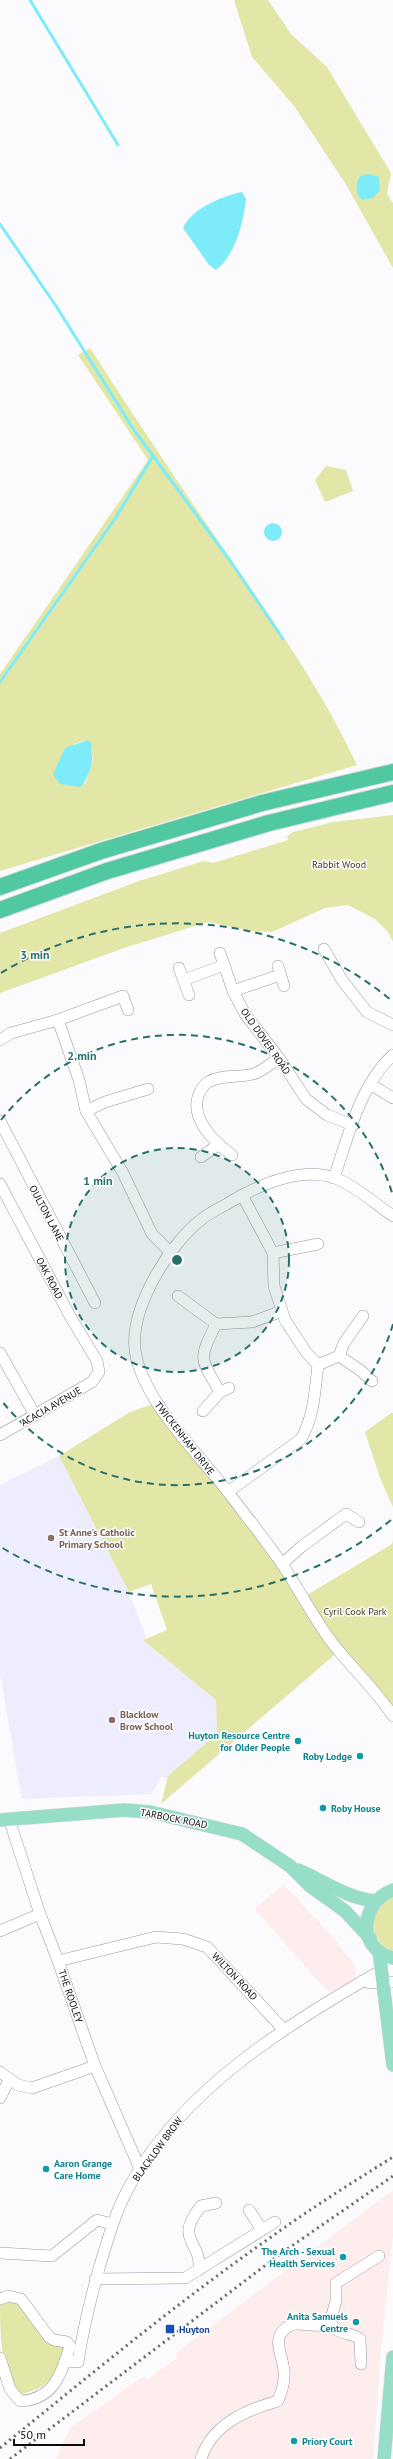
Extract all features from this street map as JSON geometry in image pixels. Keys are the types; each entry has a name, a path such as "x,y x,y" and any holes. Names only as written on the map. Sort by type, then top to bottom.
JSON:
{"highway":[{"path":"0,887 101,851 262,803 393,772"},
{"path":"0,910 107,871 269,823 393,793"}],"main road":[{"name":"TARBOCK ROAD","path":"4,1820 96,1810 150,1812 242,1834 290,1866 339,1892 362,1900 375,1901"},
{"name":"TARBOCK ROAD","path":"290,1866 310,1886 345,1911 370,1938 379,1951"},
{"path":"370,1938 367,1919 375,1901 384,1893 393,1890"},
{"path":"379,1951 393,1958"},
{"path":"379,1951 382,1970 388,1982 390,2043 393,2065"},
{"path":"390,2043 393,2026"},
{"path":"384,2459 393,2357"}],"street":[{"path":"324,949 342,980 367,1012 393,1025"},
{"name":"OLD DOVER ROAD","path":"220,953 233,991 245,1014 279,1058 306,1099 327,1115 353,1125"},
{"path":"184,980 224,965"},
{"path":"179,968 189,995"},
{"path":"233,991 279,971 284,986"},
{"path":"0,1040 11,1033 58,1020 123,996 128,1010"},
{"path":"58,1020 79,1080 86,1112 123,1173 152,1234 171,1253"},
{"path":"334,1178 353,1125 370,1084 381,1065 393,1055"},
{"path":"232,1155 218,1145 198,1116 196,1103 206,1083 231,1075 254,1074 279,1058"},
{"path":"370,1084 393,1098"},
{"path":"86,1112 105,1102 148,1089"},
{"name":"OULTON LANE","path":"0,1121 96,1303"},
{"path":"201,1157 218,1145"},
{"name":"TWICKENHAM DRIVE","path":"393,1216 334,1178 305,1175 275,1180 242,1195 202,1218 183,1236 171,1253 148,1288 138,1319 135,1348 140,1374 156,1403 228,1492 282,1564 329,1638 393,1716"},
{"name":"OAK ROAD","path":"0,1184 70,1316 97,1361 99,1372"},
{"path":"242,1195 273,1254 274,1286 285,1320 306,1352 318,1365"},
{"path":"273,1254 318,1244"},
{"path":"178,1296 216,1324 252,1322 282,1311"},
{"path":"318,1365 340,1356 344,1344 363,1316"},
{"path":"203,1411 225,1390 204,1364 202,1352 216,1324"},
{"path":"0,1353 35,1415"},
{"path":"340,1356 372,1381"},
{"path":"228,1492 301,1439 307,1429 310,1417 318,1365"},
{"name":"ACACIA AVENUE","path":"0,1435 92,1382 99,1372"},
{"path":"282,1564 301,1547 346,1514 359,1522"},
{"name":"THE ROOLEY","path":"4,1820 58,1961 95,2066 140,2169"},
{"path":"0,1931 40,1914"},
{"name":"WILTON ROAD","path":"58,1961 156,1938 183,1939 207,1946 284,2030"},
{"name":"BLACKLOW BROW","path":"65,2360 78,2362 85,2319 95,2278 112,2224 140,2169 181,2115 226,2075 284,2030 382,1970"},
{"path":"362,1981 388,1982"},
{"path":"0,2072 9,2080 32,2088 95,2066"},
{"path":"0,2098 9,2080"},
{"path":"198,2270 200,2261 189,2240 188,2227 201,2206 213,2205 216,2203"},
{"path":"249,2210 262,2230"},
{"path":"0,2253 52,2256 97,2220 112,2224"},
{"path":"95,2278 185,2278 276,2222"},
{"path":"201,2459 210,2442 227,2421 252,2409 278,2401 284,2386 283,2358 278,2346 279,2335 286,2327 300,2324 320,2327 330,2322 336,2302 336,2283 379,2256"},
{"path":"0,2299 8,2296 21,2299 49,2337 54,2340 67,2342 70,2346 58,2380 46,2392 33,2400 20,2400 10,2388 0,2358"},
{"path":"330,2322 336,2331 355,2336 360,2339 361,2364"}],"shaded area":[{"path":"59,1456 129,1592 146,1637 143,1640 216,1699 217,1734 167,1778 161,1777 152,1794 22,1799 0,1674 0,1485"},
{"path":"283,1884 330,1934 355,1966 357,1978 340,1990 327,1991 255,1909"},
{"path":"393,2190 393,2235 381,2348 373,2459 56,2459 70,2428 144,2376 147,2380 178,2357 176,2353"}],"green space":[{"path":"234,0 268,0 291,34 327,67 391,173 387,194 393,203 393,268 345,183 294,106 252,57"},
{"path":"90,348 310,678 357,765 0,871 0,674 148,460 78,355","holes":["88,740 93,761 85,784 74,744"]},
{"path":"326,466 346,470 353,491 325,502 315,480"},
{"name":"Rabbit Wood","path":"393,815 393,942 388,932 375,919 348,905 325,908 272,932 252,931 208,922 124,948 0,993 0,933 139,881 204,861 213,863 288,840 287,836 293,832 333,822"},
{"name":"Cyril Cook Park","path":"156,1403 302,1598 392,1544 393,1540 393,1716 339,1651 161,1804 168,1776 217,1734 216,1700 143,1640 167,1630 151,1584 129,1592 59,1456 130,1412"},
{"path":"393,1413 393,1507 380,1478 365,1432"},
{"path":"393,1897 393,1951 380,1943 374,1930 374,1923 375,1916 382,1903"},
{"path":"0,2301 17,2303 46,2341 65,2347 55,2373 50,2380 37,2389 18,2394 12,2386 4,2363 2,2350"}],"water":[{"path":"369,174 379,177 380,190 373,198 362,200 356,189 357,183 360,176"},
{"path":"242,192 246,199 243,218 237,238 229,256 216,270 209,265 183,228 193,215 208,204"},
{"path":"273,523 279,526 282,532 279,538 273,541 267,538 264,532 267,526"},
{"path":"88,740 92,744 92,762 84,782 80,787 60,784 53,774 65,748"}],"waterway":[{"path":"30,0 118,145"},
{"path":"0,224 56,306 134,430 231,562 283,639"},
{"path":"0,682 115,519 153,456"}],"railway":[{"path":"0,2448 135,2339 239,2260 303,2215 393,2157"},
{"path":"10,2459 283,2252 393,2176"}],"place":[{"name":"St Anne's Catholic Primary School","path":"51,1538"},
{"name":"Blacklow Brow School","path":"112,1720"},
{"name":"Huyton Resource Centre for Older People","path":"298,1741"},
{"name":"Roby Lodge","path":"360,1756"},
{"name":"Roby House","path":"323,1808"},
{"name":"Aaron Grange Care Home","path":"46,2169"},
{"name":"The Arch - Sexual Health Services","path":"343,2257"},
{"name":"Anita Samuels Centre","path":"356,2322"},
{"name":"Huyton","path":"170,2329"},
{"name":"Priory Court","path":"294,2441"}]}
